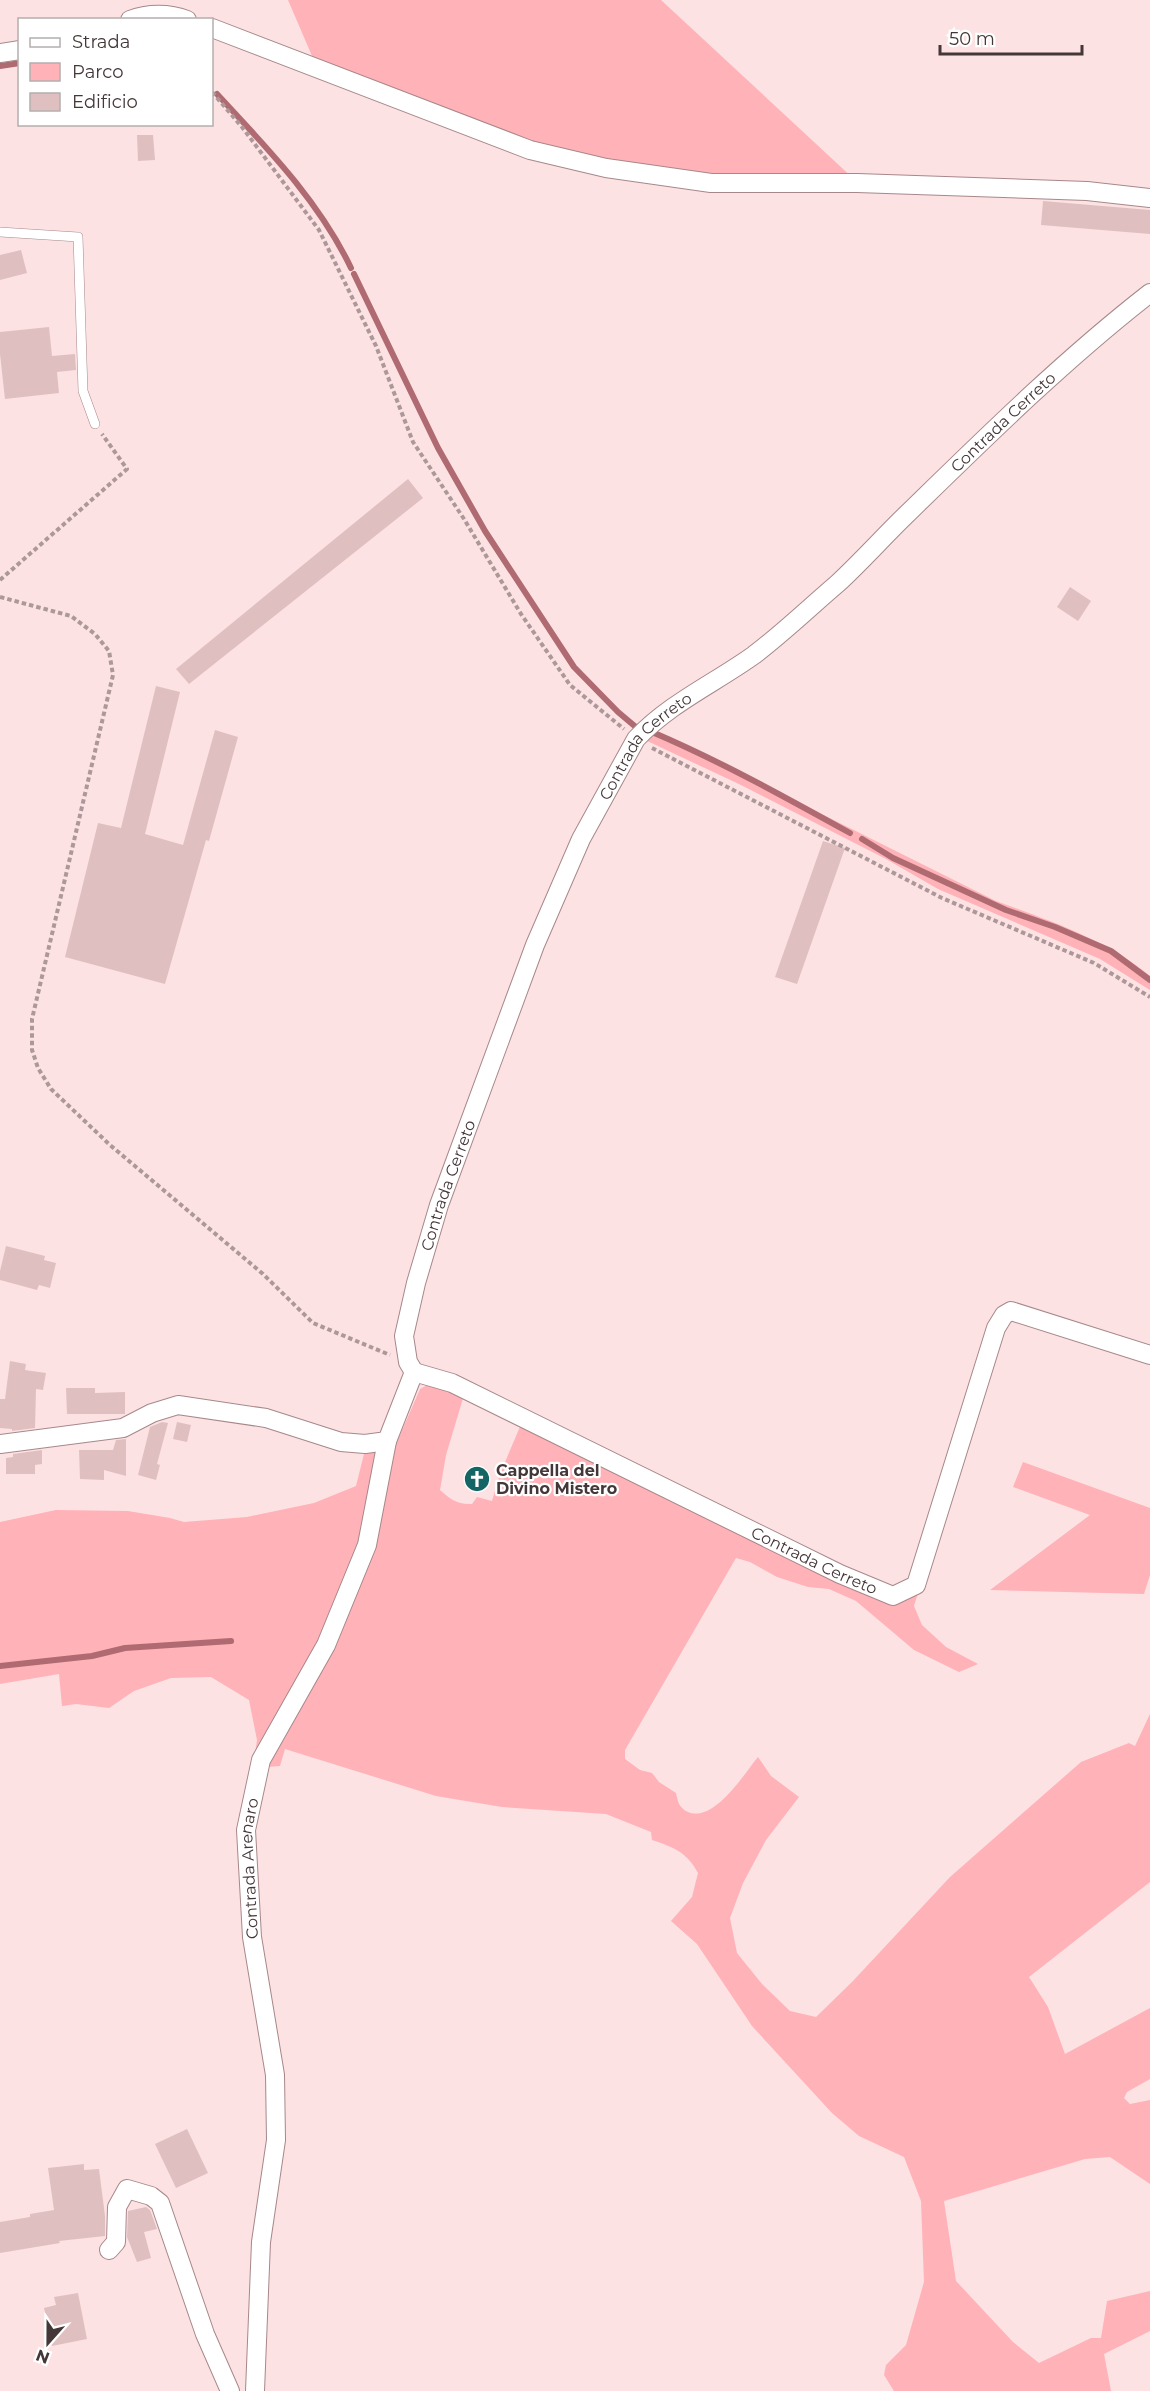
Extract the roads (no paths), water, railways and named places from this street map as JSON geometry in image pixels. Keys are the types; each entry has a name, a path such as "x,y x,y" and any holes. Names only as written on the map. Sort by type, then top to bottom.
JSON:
{"street":[{"path":"135,18 144,14 182,18"},
{"path":"213,28 530,150 606,168 711,183 857,183 1087,191 1150,198"},
{"path":"0,53 18,50"},
{"name":"Contrada Cerreto","path":"387,1441 411,1367 404,1336 416,1283 439,1205 535,945 581,839 636,739 648,727 698,690 754,655 813,605 855,567 906,514 1026,399 1150,293"},
{"name":"Contrada Cerreto","path":"411,1367 452,1383 840,1574 893,1596 916,1585 996,1328 1004,1315 1011,1311 1150,1355"},
{"path":"0,1444 123,1428 152,1413 178,1406 266,1418 341,1442 365,1444 387,1441"},
{"name":"Contrada Arenaro","path":"255,2391 261,2242 276,2140 275,2075 252,1937 246,1830 261,1760 326,1645 368,1545 387,1441"},
{"path":"109,2250 116,2242 117,2207 127,2189 151,2196 160,2203 206,2334 230,2391"}],"lane":[{"path":"0,232 78,237 83,391 95,424"}],"waterway":[{"path":"0,66 18,63"},
{"path":"217,94 273,155 308,198 324,220 351,268"},
{"path":"354,274 438,448 485,531 574,667 637,728"},
{"path":"652,732 727,767 850,833"},
{"path":"862,839 893,858 1006,910 1055,927 1111,951 1150,980"},
{"path":"0,1666 92,1656 125,1648 231,1641"}],"place":[{"name":"Cappella del Divino Mistero","path":"477,1479"}]}
